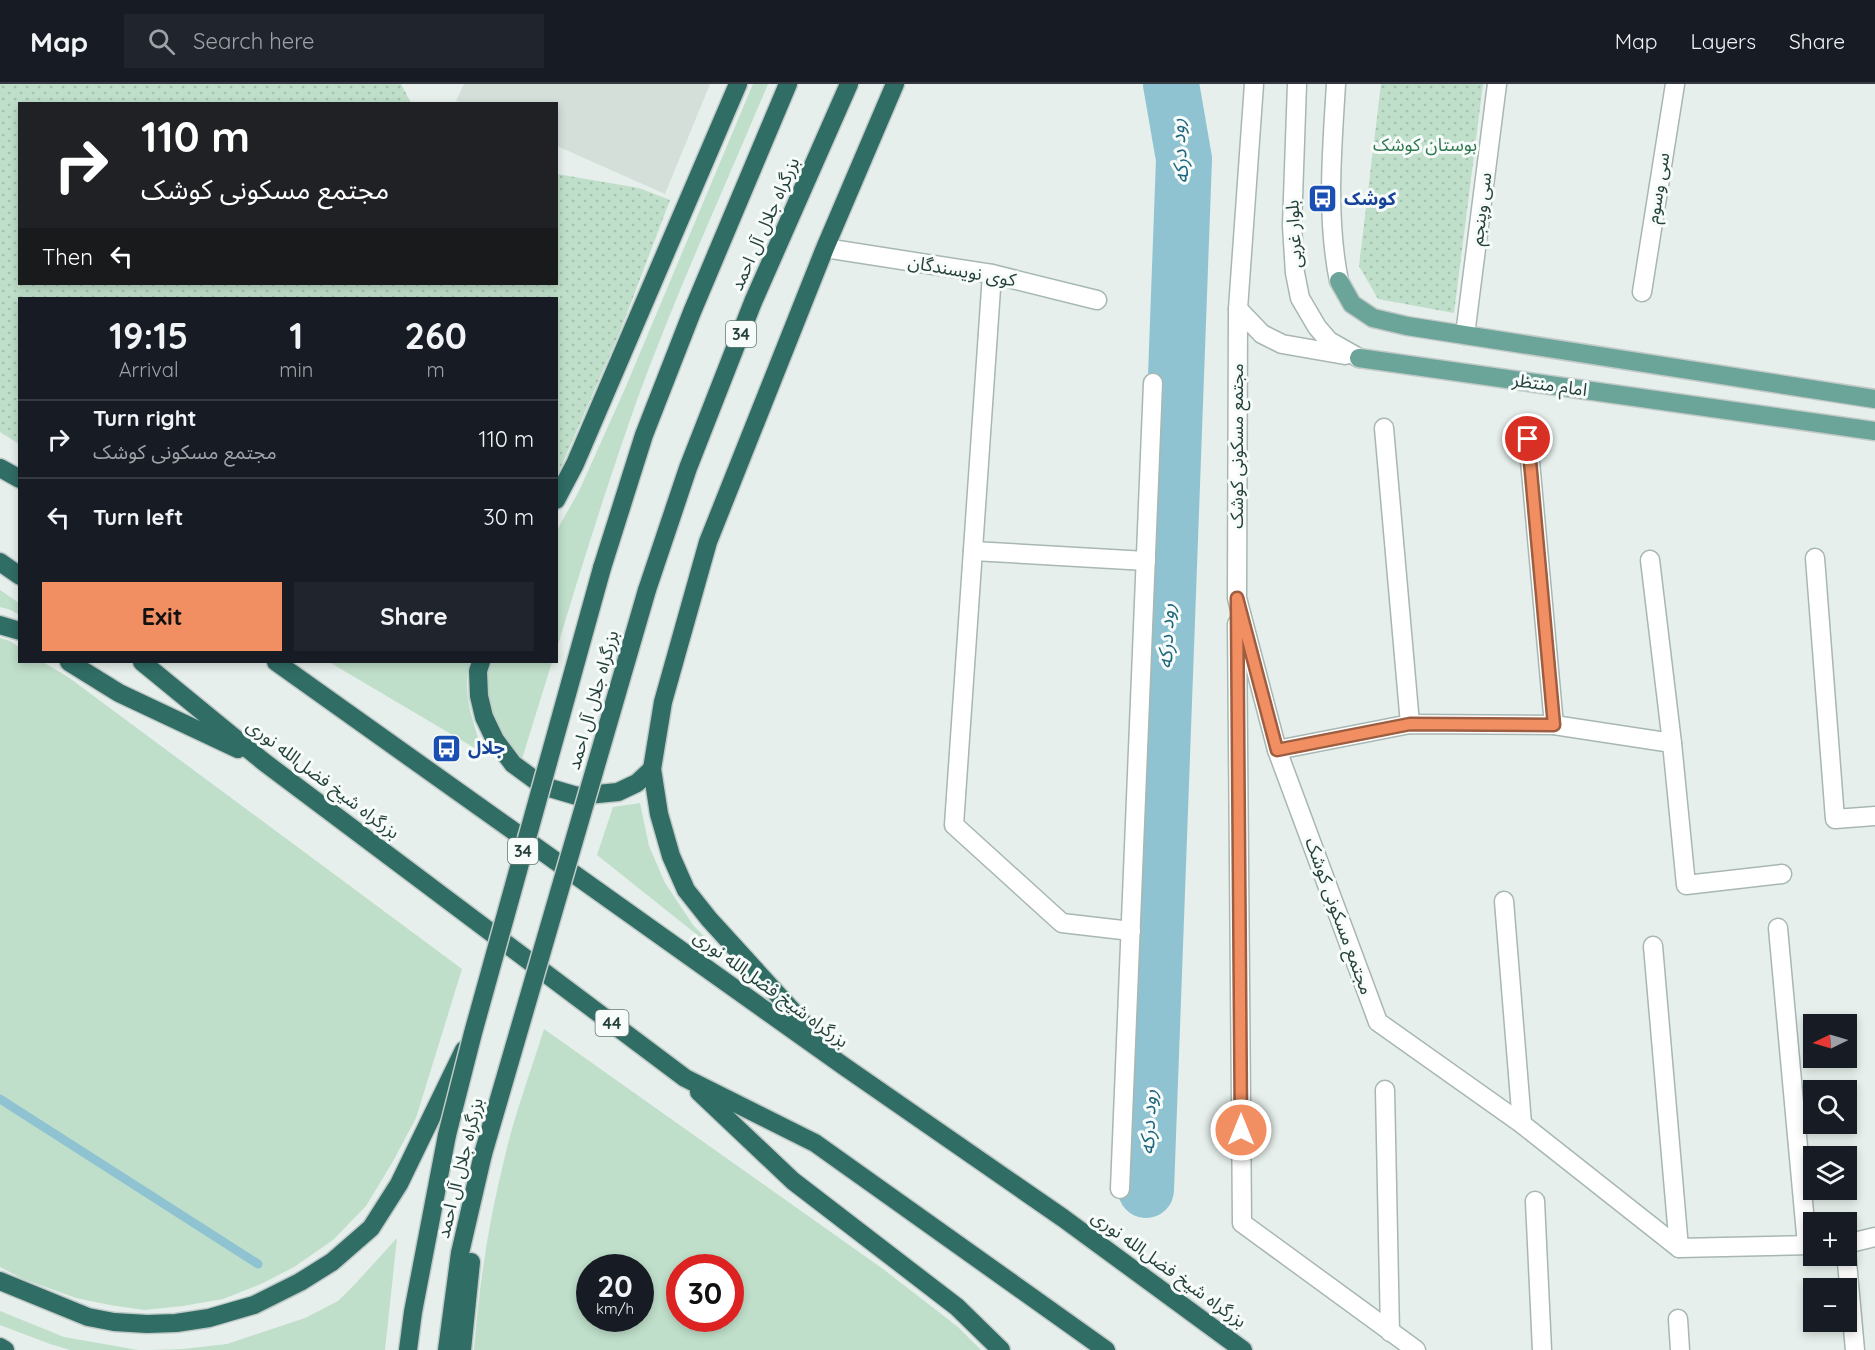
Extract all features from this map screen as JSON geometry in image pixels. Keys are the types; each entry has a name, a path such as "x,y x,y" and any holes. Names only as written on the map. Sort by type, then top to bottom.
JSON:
{"highway":[{"path":"558,496 575,464 738,84"},
{"name":"بزرگراه جلال آل احمد","path":"408,1350 413,1312 447,1135 473,1033 602,568 644,435 692,312 788,84"},
{"name":"بزرگراه جلال آل احمد","path":"447,1350 460,1254 483,1154 647,590 688,468 753,302 849,84"},
{"path":"845,1067 716,928 686,890 671,856 659,814 652,769 663,702 708,542 825,248 895,84"},
{"path":"0,468 18,478"},
{"path":"0,562 18,575"},
{"path":"0,625 18,630"},
{"path":"71,663 119,693 264,762"},
{"name":"بزرگراه شیخ فضل‌الله نوری","path":"143,663 264,762 685,1078 815,1143 1106,1350"},
{"name":"بزرگراه شیخ فضل‌الله نوری","path":"277,663 845,1067 1063,1218 1243,1350"},
{"path":"481,663 478,670 479,696 484,717 495,740 513,764 543,786 577,796 618,792 637,783 652,769"},
{"path":"0,1281 88,1317 114,1322 147,1324 177,1323 209,1318 254,1305 300,1282 332,1262 371,1228 399,1184 473,1033"},
{"path":"685,1078 793,1181 957,1307 1000,1350"},
{"path":"462,1350 483,1154"},
{"path":"0,1347 5,1350"}],"main road":[{"name":"امام منتظر","path":"1340,281 1352,304 1373,318 1407,326 1875,399"},
{"name":"امام منتظر","path":"1359,358 1875,431"}],"street":[{"name":"مجتمع مسکونی کوشک","path":"1254,84 1238,309 1237,598 1277,750 1378,1022 1522,1124 1679,1248"},
{"name":"بلوار غربی","path":"1297,84 1292,226 1300,298 1317,327 1329,341 1359,358"},
{"path":"1336,84 1331,190 1335,258 1340,281"},
{"name":"سی وپنجم","path":"1464,335 1497,84"},
{"name":"سی وسوم","path":"1642,292 1675,84"},
{"name":"کوی نویسندگان","path":"825,248 992,274 1097,300"},
{"path":"992,274 954,825 1062,923 1131,931"},
{"name":"امام منتظر","path":"1238,309 1262,334 1282,344 1359,358"},
{"path":"1120,1189 1153,383"},
{"path":"1383,428 1410,724"},
{"path":"1528,439 1554,725"},
{"path":"973,551 1146,561"},
{"path":"1815,558 1835,819 1875,816"},
{"path":"1650,560 1686,885 1782,874"},
{"path":"1237,598 1242,1223 1416,1350"},
{"path":"1277,750 1410,724 1554,725 1672,743"},
{"path":"1504,901 1522,1124"},
{"path":"1778,928 1807,1212"},
{"path":"1653,946 1679,1248 1803,1245"},
{"path":"1385,1090 1390,1332"},
{"path":"1535,1201 1542,1350"},
{"path":"1857,1241 1875,1237"},
{"path":"1847,1266 1855,1350"},
{"path":"1678,1319 1680,1350"}],"shaded area":[{"path":"464,84 710,84 665,194 558,146 558,102 456,101"}],"green space":[{"path":"0,84 401,84 410,102 18,102 18,285 558,285 558,174 639,188 670,200 621,329 558,474 558,297 18,297 18,443 0,432"},
{"path":"753,84 768,84 684,281 637,400 558,645 558,528 579,491 624,391"},
{"name":"بوستان کوشک","path":"1381,84 1483,84 1454,313 1378,299 1359,266"},
{"path":"0,590 18,602 18,614 11,610 0,607"},
{"path":"0,638 18,646 18,663 45,663 68,677 462,969 416,1118 392,1163 366,1206 333,1240 294,1267 261,1284 223,1299 144,1310 76,1298 23,1279 0,1267"},
{"path":"331,663 470,663 468,696 483,753"},
{"path":"490,663 552,663 521,762 494,724 485,684"},
{"path":"640,803 649,846 665,883 693,925 720,953 597,855 613,807"},
{"path":"544,1029 883,1269 958,1327 981,1350 474,1350 489,1228 513,1124"},
{"path":"397,1238 385,1350 149,1350 227,1344 305,1318 338,1301"},
{"path":"0,1311 64,1337 138,1350 70,1350 0,1325"}],"waterway":[{"name":"رود درکه","path":"1146,1190 1184,159 1171,84"},
{"path":"0,1099 258,1264"}],"place":[{"name":"کوشک","path":"1323,199"},
{"name":"جلال","path":"447,748"}],"route":[{"path":"1241,1130 1237,598 1277,750 1410,724 1554,725 1528,439"}]}
